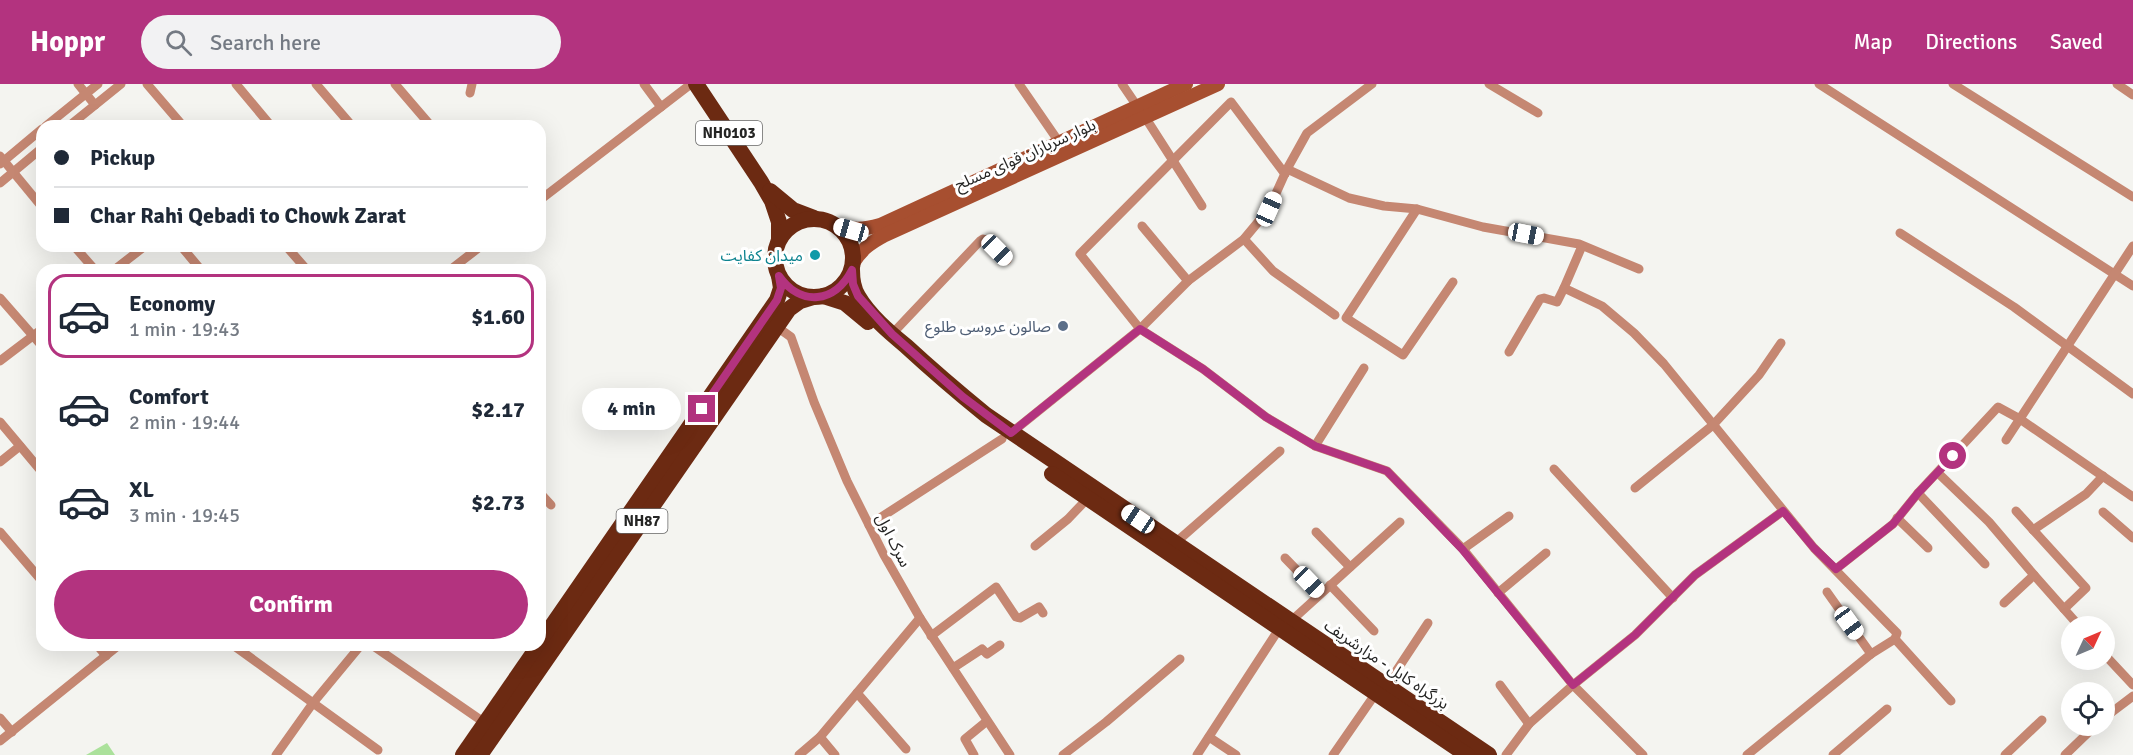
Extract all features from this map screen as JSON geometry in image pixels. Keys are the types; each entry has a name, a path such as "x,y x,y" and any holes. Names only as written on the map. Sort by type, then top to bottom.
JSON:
{"highway":[{"name":"NH0103","path":"696,84 772,201 779,222 779,239"},
{"name":"NH0103","path":"761,182 787,206 814,218"},
{"path":"814,218 825,220 836,225 850,242 853,266 846,282 836,291 818,297 793,291 779,276 775,257 779,239 794,224 814,218"},
{"name":"بزرگراه کابل - مزارشریف","path":"853,266 853,284 858,296 892,334 1006,436 1174,544 1285,625"},
{"name":"NH87","path":"546,634 777,300 781,288 779,276"},
{"name":"بزرگراه کابل - مزارشریف","path":"818,297 845,303 933,384 1006,436 1087,499 1381,689 1489,755"},
{"name":"NH87","path":"480,755 789,309 800,301 818,297"},
{"name":"NH87","path":"463,755 534,651"},
{"name":"بزرگراه کابل - مزارشریف","path":"1381,689 1467,755"}],"main road":[{"name":"بلوار سربازان قوای مسلح","path":"853,266 861,251 878,239 1141,112 1186,84"},
{"name":"بلوار سربازان قوای مسلح","path":"836,225 851,230 865,230 880,225 1059,142 1218,84"}],"street":[{"path":"78,84 95,105"},
{"path":"53,120 98,84"},
{"path":"79,120 121,84"},
{"path":"147,84 178,120"},
{"path":"236,84 266,120"},
{"path":"316,84 347,120"},
{"path":"395,84 426,120"},
{"path":"644,84 661,106"},
{"path":"546,196 691,84"},
{"path":"1019,84 1059,142"},
{"path":"1122,84 1174,160 1202,206"},
{"path":"869,525 1006,436 1140,329 1188,281 1244,239 1269,209 1307,133 1372,84"},
{"path":"1489,84 1538,113"},
{"path":"1819,84 2133,286"},
{"path":"1953,84 2133,197"},
{"path":"2117,84 2133,95"},
{"path":"1639,269 1582,246 1484,227 1417,209 1384,206 1349,198 1286,172 1232,102 1080,254 1140,329 1203,369 1266,417 1315,446 1387,471 1462,549 1573,685 1643,755"},
{"path":"67,109 73,120"},
{"path":"36,134 1,160 36,200"},
{"path":"0,183 36,153"},
{"path":"1417,209 1346,318 1403,355 1453,282"},
{"path":"1142,226 1188,281"},
{"path":"1900,232 2014,307 2133,394"},
{"path":"892,334 983,239 987,240 1007,260"},
{"path":"1244,239 1273,271 1335,315"},
{"path":"1509,352 1540,299 1557,302 1582,246"},
{"path":"2006,440 2133,246"},
{"path":"79,252 90,264"},
{"path":"122,264 137,252"},
{"path":"185,252 196,264"},
{"path":"291,252 302,264"},
{"path":"458,264 473,252"},
{"path":"1564,288 1602,306 1618,317 1664,364 1814,548 1897,633 1895,639 1871,654 1747,755"},
{"path":"0,298 36,339"},
{"name":"سرک اول","path":"777,327 791,337 814,402 847,481 869,525 931,636 1010,755"},
{"path":"0,361 36,334"},
{"path":"1635,488 1713,425 1759,375 1781,343"},
{"path":"1315,446 1364,368"},
{"path":"1836,569 1897,518 1998,407 2020,419 2133,497"},
{"path":"0,422 36,465"},
{"path":"0,462 20,446"},
{"path":"1174,544 1280,451"},
{"path":"1554,469 1673,598"},
{"path":"1938,472 1989,522 2070,616"},
{"path":"2033,530 2086,494 2103,476"},
{"path":"1918,493 1985,564"},
{"path":"1035,546 1068,519 1087,499"},
{"path":"546,500 551,506"},
{"path":"1506,755 1529,724 1635,635 1695,575 1783,511"},
{"path":"2016,511 2086,588 2064,609"},
{"path":"2103,512 2133,538"},
{"path":"1462,549 1509,516"},
{"path":"1897,518 1928,548"},
{"path":"1197,755 1285,625 1400,522"},
{"path":"0,532 36,574"},
{"path":"1316,532 1350,567"},
{"path":"1498,593 1546,553"},
{"path":"1285,558 1320,594"},
{"path":"2004,603 2034,575"},
{"path":"1330,585 1374,631"},
{"path":"931,636 996,586 1016,617 1020,618 1039,607 1043,613"},
{"path":"1827,592 1871,654"},
{"path":"799,755 820,737 920,618"},
{"path":"1333,755 1428,623"},
{"path":"1895,639 1951,701"},
{"path":"953,668 982,649 987,654 1000,645"},
{"path":"102,651 106,656"},
{"path":"0,741 112,651"},
{"path":"241,651 378,750"},
{"path":"276,755 313,703 356,651"},
{"path":"381,651 485,723"},
{"path":"1063,755 1180,659"},
{"path":"2115,666 2133,685"},
{"path":"1500,685 1529,724"},
{"path":"857,693 906,749"},
{"path":"2115,710 2133,696"},
{"path":"1833,755 1887,708"},
{"path":"0,718 12,732"},
{"path":"2005,755 2042,720"},
{"path":"974,755 965,739 987,721"},
{"path":"2065,755 2085,736"},
{"path":"820,737 836,755"},
{"path":"1209,737 1236,755"}],"green space":[{"path":"107,743 115,755 86,755"}],"place":[{"name":"میدان کفایت","path":"815,255"},
{"name":"صالون عروسی طلوع","path":"1063,326"}],"route":[{"path":"702,409 777,300 781,288 779,276 793,291 802,296 813,297 836,291 846,282 852,270 853,284 858,296 892,334 963,397 1011,433 1140,329 1203,369 1266,417 1315,446 1387,471 1462,549 1573,685 1635,635 1695,575 1783,511 1814,548 1836,569 1893,524 1953,456"}]}
